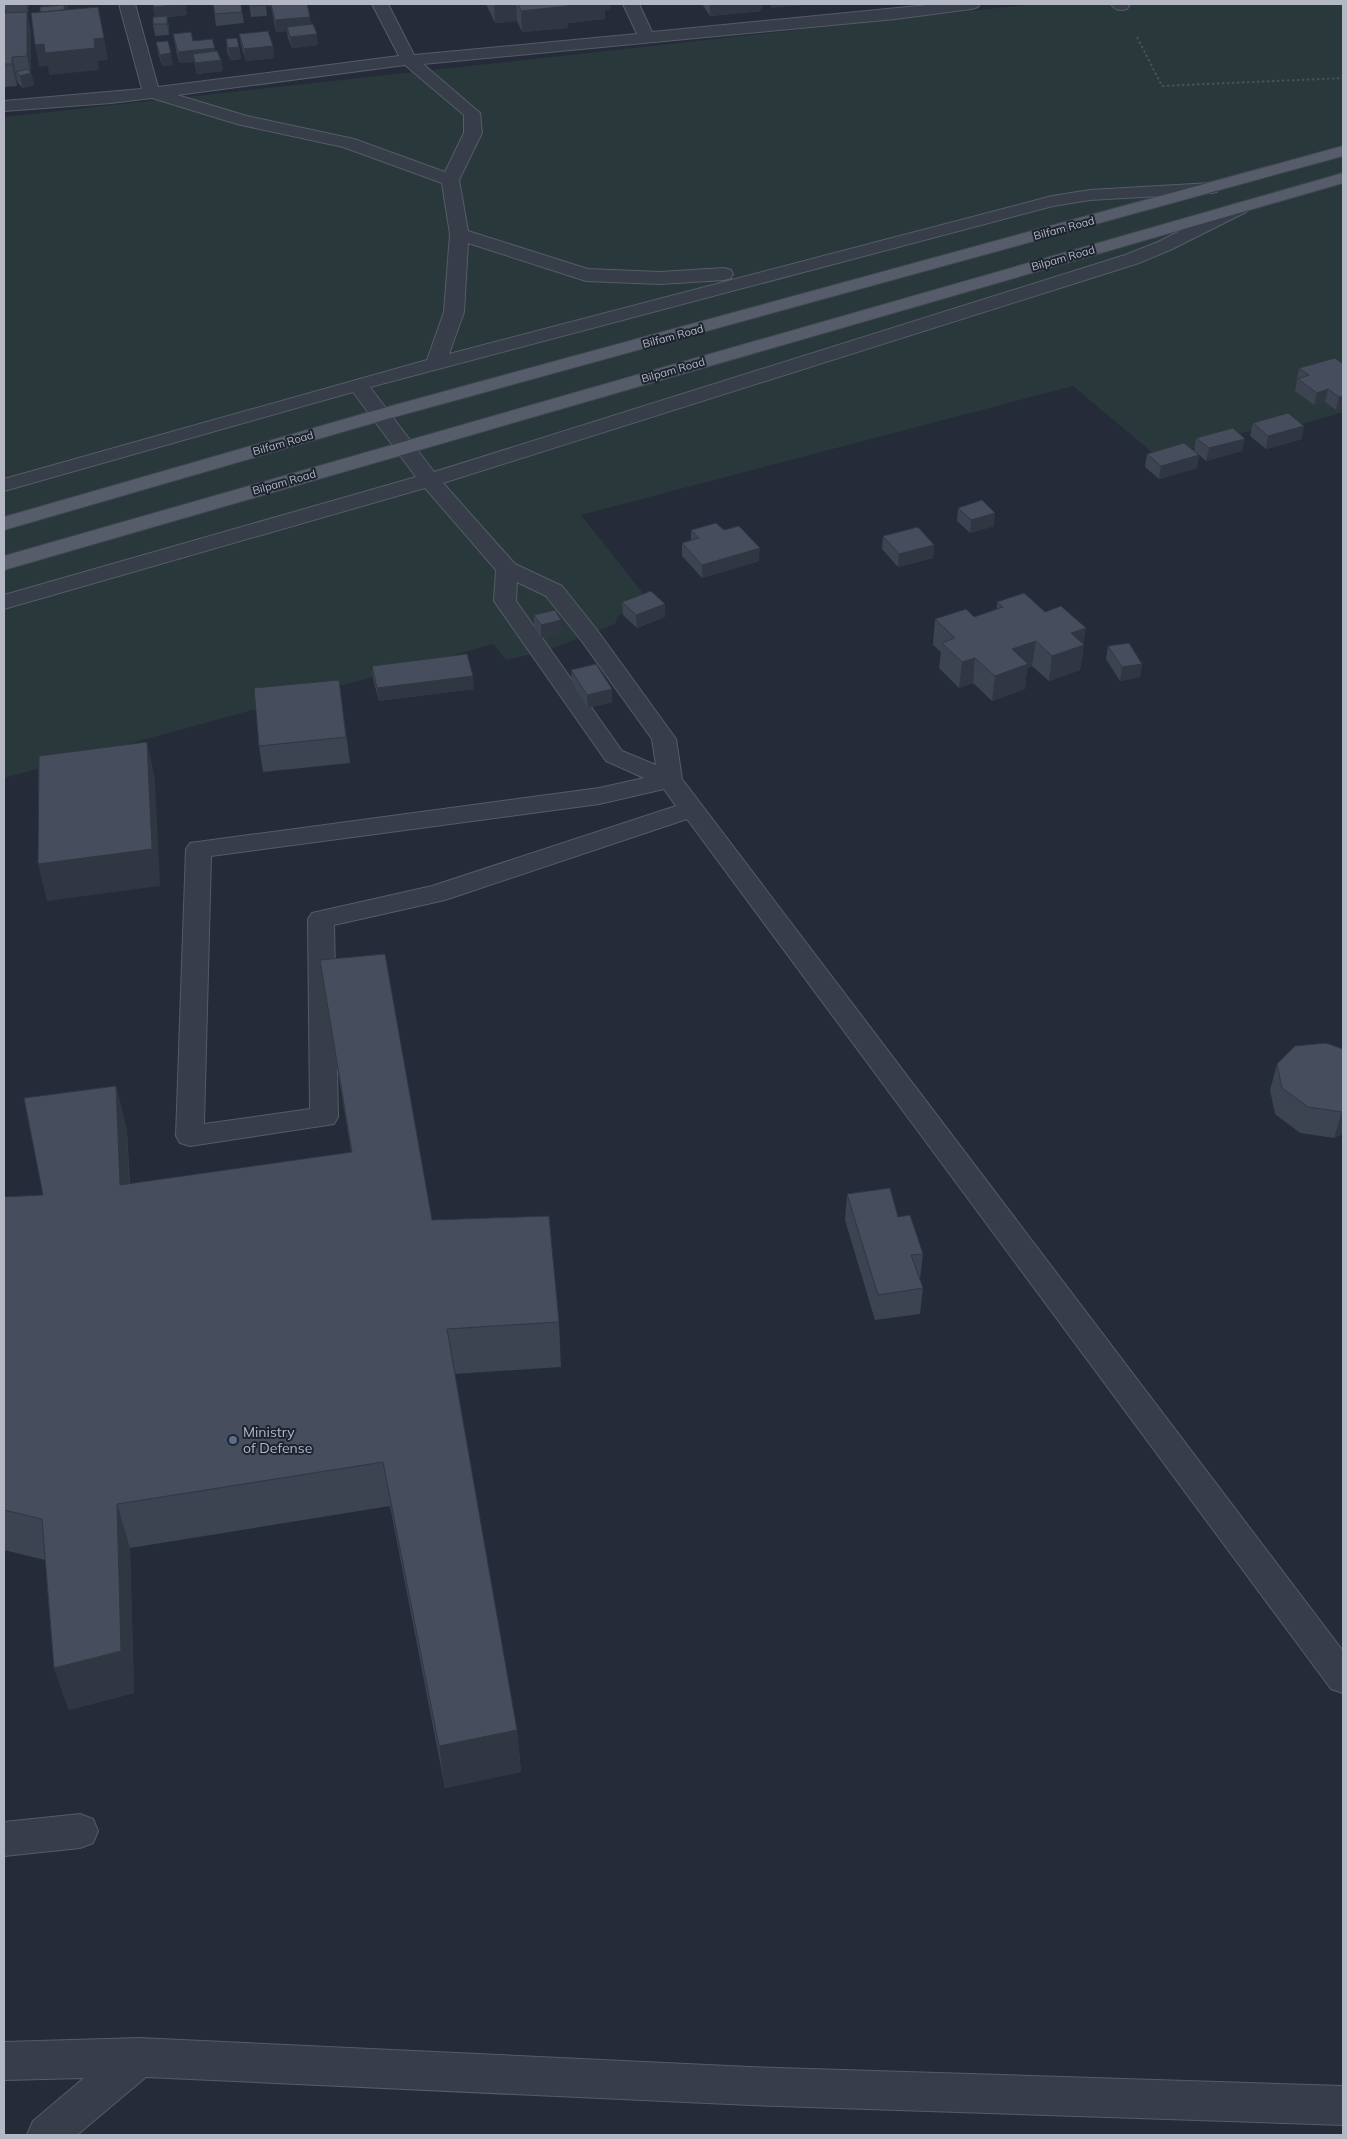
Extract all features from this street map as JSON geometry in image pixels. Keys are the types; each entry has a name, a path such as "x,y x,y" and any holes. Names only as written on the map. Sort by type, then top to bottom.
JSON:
{"main road":[{"name":"Bilfam Road","path":"4,524 380,415 1343,151"},
{"name":"Bilpam Road","path":"4,563 1343,178"}],"street":[{"path":"127,4 151,92"},
{"path":"380,4 409,60 472,113 473,133 450,180 459,234 454,312 436,363"},
{"path":"631,4 646,36"},
{"path":"4,106 111,98 409,60 891,9 972,4"},
{"path":"151,92 243,120 348,143 450,180"},
{"path":"4,485 358,384 1052,201 1090,195 1211,188"},
{"path":"4,602 428,480 1132,259 1164,246 1240,208"},
{"path":"459,234 586,275 660,278 783,271"},
{"path":"358,384 428,480 508,569 554,591 589,635 664,739 670,780 1343,1678"},
{"path":"508,569 505,601 614,756 670,780"},
{"path":"670,780 600,796 199,849 190,1136 324,1118 321,919 436,894 692,809"},
{"path":"4,1839 80,1832"},
{"path":"47,2135 139,2057"},
{"path":"4,2060 139,2057 750,2086 1343,2106"}],"path":[{"path":"1120,5 1162,86 1343,78"}],"shaded area":[{"path":"1033,4 1343,4 1343,412 1292,427 1286,423 1230,436 1160,459 1073,386 581,515 650,602 618,616 615,624 546,651 506,660 493,644 4,778 4,117"}],"building":[{"path":"153,4 185,4 154,7"},
{"path":"213,4 241,4 242,12 215,14"},
{"path":"249,4 266,4 266,5 250,6"},
{"path":"271,4 307,4 310,17 275,20"},
{"path":"518,4 566,4 568,6 521,11"},
{"path":"64,5 64,10 40,12 40,7"},
{"path":"98,7 104,38 94,39 95,48 45,53 44,44 35,45 31,13"},
{"path":"27,12 27,56 12,57 12,64 4,64 4,13"},
{"path":"167,16 167,24 153,24 153,17"},
{"path":"313,24 317,34 290,37 287,27"},
{"path":"268,31 273,46 244,49 239,34"},
{"path":"191,32 193,41 212,39 215,48 178,52 173,34"},
{"path":"237,38 239,47 228,48 226,39"},
{"path":"168,41 171,53 160,55 156,42"},
{"path":"217,51 221,60 195,63 193,54"},
{"path":"27,69 31,73 20,76 16,72"},
{"path":"1335,358 1343,364 1343,396 1339,397 1328,389 1317,393 1298,379 1309,375 1299,368"},
{"path":"1288,413 1304,426 1268,436 1253,423"},
{"path":"1233,428 1245,439 1209,448 1196,438"},
{"path":"1184,443 1199,455 1161,466 1147,454"},
{"path":"982,500 995,513 971,520 958,508"},
{"path":"716,523 724,530 739,526 760,548 702,565 682,543 699,538 691,530"},
{"path":"918,527 934,545 899,554 883,536"},
{"path":"651,591 665,604 636,615 622,602"},
{"path":"1024,593 1045,612 1061,606 1086,628 1071,633 1084,645 1052,656 1036,641 1012,649 1028,664 995,676 975,658 962,662 942,643 955,638 935,619 966,609 974,617 1003,607 997,602"},
{"path":"555,610 561,620 541,625 534,615"},
{"path":"1129,643 1142,664 1122,667 1108,646"},
{"path":"467,654 473,676 377,688 372,666"},
{"path":"596,664 612,689 587,695 571,670"},
{"path":"339,680 346,737 259,746 254,688"},
{"path":"147,742 152,849 38,864 39,756"},
{"name":"Ministry of Defense","path":"385,954 432,1220 549,1216 559,1322 447,1329 517,1730 439,1746 383,1462 117,1504 121,1651 54,1668 42,1519 4,1510 4,1197 43,1195 24,1098 116,1086 120,1185 352,1152 320,960"},
{"path":"1326,1043 1343,1049 1342,1112 1308,1107 1282,1088 1277,1064 1295,1046"},
{"path":"890,1188 898,1217 910,1215 923,1254 911,1255 923,1288 878,1295 847,1194"}],"place":[{"name":"Ministry of Defense","path":"233,1440"}]}
